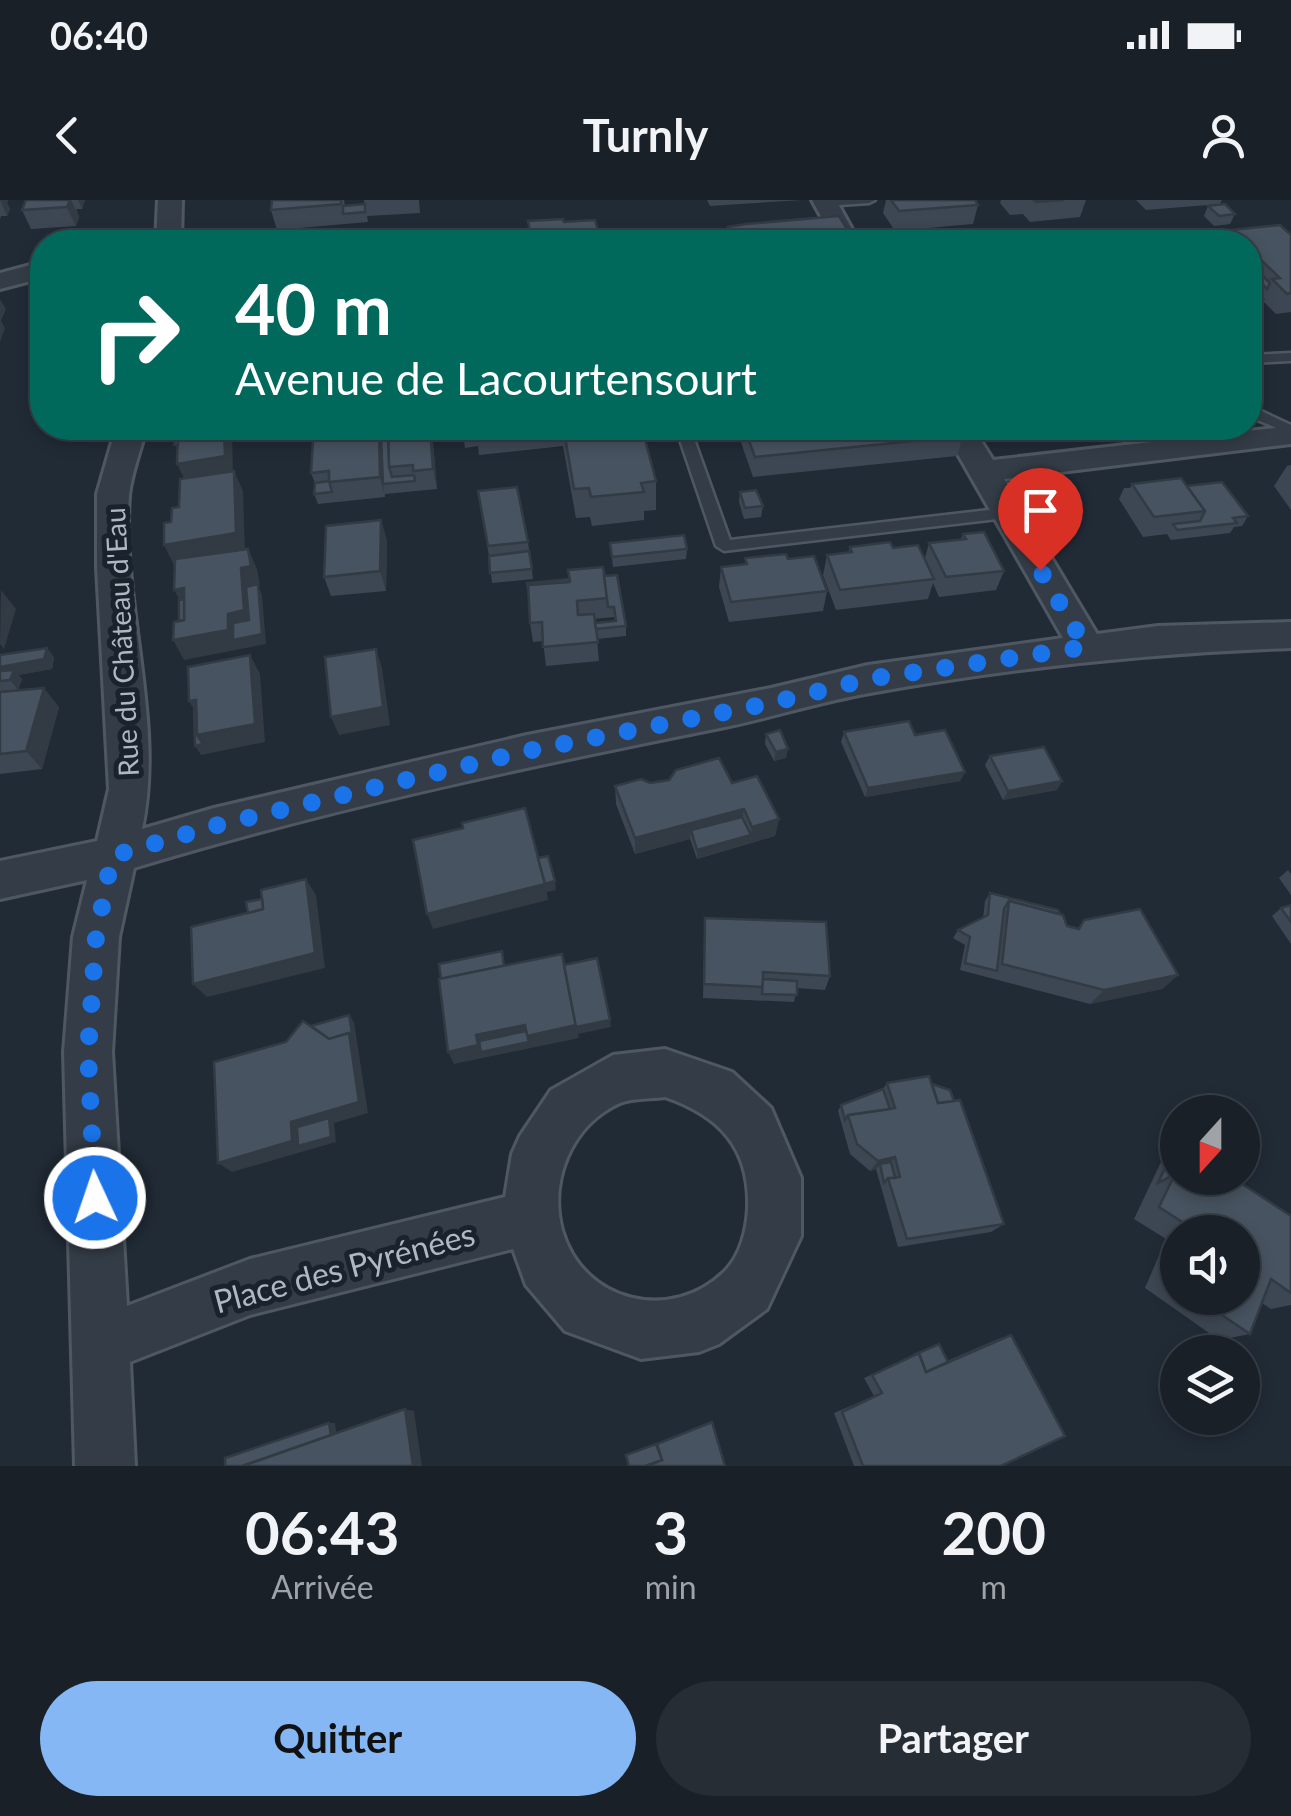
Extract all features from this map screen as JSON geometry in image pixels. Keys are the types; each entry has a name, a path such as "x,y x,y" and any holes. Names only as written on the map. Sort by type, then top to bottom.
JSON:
{"street":[{"path":"164,230 170,200"},
{"path":"825,202 841,230"},
{"path":"0,281 30,273"},
{"path":"1262,436 1291,432"},
{"name":"Rue du Château d'Eau","path":"104,1466 88,1052 96,937 130,789 114,567 113,494 129,440"},
{"path":"966,440 1086,647"},
{"path":"985,471 1228,440"},
{"path":"0,880 112,856 214,826 527,751 771,703 868,679 1158,639 1291,635"},
{"path":"664,1073 714,1090 753,1126 775,1178 774,1236 747,1288 699,1324 641,1332 585,1311 545,1266 531,1218 538,1154 568,1108 613,1080 664,1073"},
{"name":"Place des Pyrénées","path":"102,1344 250,1287 531,1218"}],"lane":[{"path":"825,202 869,200"},
{"path":"1262,359 1291,357"},
{"path":"1262,417 1291,432"},
{"path":"687,440 724,546 1006,513"}],"building":[{"path":"26,200 70,200 67,207 22,210"},
{"path":"272,200 341,200 341,204 271,210"},
{"path":"891,200 975,200 978,205 899,211"},
{"path":"365,204 365,212 343,214 343,206"},
{"path":"1225,204 1235,214 1219,216 1208,206"},
{"path":"839,216 848,230 728,227"},
{"path":"595,220 598,230 530,230 528,221"},
{"path":"1280,225 1291,235 1291,293 1287,294 1272,279 1280,278 1262,261 1262,230 1231,230"},
{"path":"178,440 224,440 225,456 177,464"},
{"path":"379,440 380,477 329,482 329,471 311,473 313,441"},
{"path":"381,440 388,440 392,477 414,475 415,481 383,484"},
{"path":"388,440 431,440 433,469 413,471 413,465 389,467"},
{"path":"566,440 645,440 656,481 641,483 644,492 591,497 589,488 574,489"},
{"path":"749,440 923,440 755,457"},
{"path":"234,471 236,533 164,545 164,523 171,522 172,508 179,507 180,479"},
{"path":"1181,478 1205,511 1154,517 1132,484"},
{"path":"329,481 332,492 314,494 315,483"},
{"path":"1222,482 1248,516 1233,518 1237,523 1177,530 1173,524 1200,521 1205,511 1187,486"},
{"path":"517,487 528,542 488,546 478,491"},
{"path":"756,490 763,506 745,508 740,492"},
{"path":"381,520 380,571 324,577 326,526"},
{"path":"984,532 1004,571 946,577 929,543 966,539 963,534"},
{"path":"684,535 687,549 612,557 610,543"},
{"path":"890,542 893,548 918,545 934,579 840,590 827,555 852,552 850,547"},
{"path":"248,549 251,566 241,568 244,610 228,614 228,630 173,640 174,622 184,620 184,588 174,590 175,559"},
{"path":"529,551 532,569 490,573 489,556"},
{"path":"786,554 788,559 814,556 827,591 731,602 721,567 747,564 745,558"},
{"path":"603,567 608,598 577,601 578,615 594,614 598,642 543,647 542,622 530,623 528,585 570,581 568,570"},
{"path":"617,575 626,626 596,629 595,623 616,621 614,607 608,607 604,576"},
{"path":"569,579 528,585 528,589 527,583"},
{"path":"258,584 262,634 233,640 233,623 249,620 246,587"},
{"path":"184,599 184,620 179,621 179,600"},
{"path":"47,648 44,659 0,667 0,655"},
{"path":"376,649 383,707 331,717 325,657"},
{"path":"250,655 255,724 197,735 196,700 189,701 188,667"},
{"path":"14,670 10,680 0,681 0,671"},
{"path":"44,688 26,751 0,754 0,692"},
{"path":"194,710 197,735 203,744 195,746"},
{"path":"909,721 915,735 945,730 965,772 868,788 844,732"},
{"path":"780,730 788,749 776,752 766,734"},
{"path":"1044,747 1062,781 1008,791 990,756"},
{"path":"719,758 732,783 757,776 779,819 752,827 744,809 635,838 615,786 641,779 650,783 669,780 676,770"},
{"path":"525,808 545,884 427,914 413,840"},
{"path":"742,817 751,835 697,850 691,830"},
{"path":"548,856 555,881 545,884 538,858"},
{"path":"306,879 315,953 193,984 191,927 263,909 261,890"},
{"path":"990,893 1058,910 1060,914 1009,901 1004,909 997,971 965,963 970,937 958,930 988,915"},
{"path":"262,899 263,909 248,913 246,902"},
{"path":"1009,901 1063,915 1067,926 1079,929 1084,920 1140,909 1178,975 1104,990 1002,964"},
{"path":"1291,905 1291,922 1281,908"},
{"path":"705,918 826,922 830,976 763,972 763,987 704,984"},
{"path":"502,951 504,966 441,979 439,964"},
{"path":"562,954 576,1025 527,1036 525,1025 476,1035 478,1045 448,1052 439,979"},
{"path":"597,958 610,1020 576,1027 564,965"},
{"path":"763,979 797,981 797,995 762,994"},
{"path":"349,1015 353,1039 349,1033 329,1039 311,1026"},
{"path":"303,1021 329,1039 349,1033 359,1102 291,1122 292,1141 218,1163 214,1062 286,1042"},
{"path":"526,1031 529,1042 481,1052 479,1041"},
{"path":"929,1076 938,1103 960,1100 1004,1224 907,1239 888,1178 900,1177 895,1157 878,1161 857,1144 848,1115 895,1108 887,1083"},
{"path":"932,1084 950,1090 954,1101 938,1103"},
{"path":"883,1089 890,1109 848,1115 845,1120 841,1105"},
{"path":"329,1118 331,1137 298,1146 297,1127"},
{"path":"891,1162 895,1178 884,1183 880,1164"},
{"path":"1165,1195 1259,1195 1291,1216 1291,1293 1271,1279 1260,1308 1260,1215 1171,1215 1159,1207"},
{"path":"1222,1315 1257,1315 1250,1334"},
{"path":"1011,1335 1065,1436 1001,1466 863,1466 842,1412 882,1393 872,1375 919,1353 926,1372"},
{"path":"939,1344 948,1362 926,1372 919,1353 914,1355"},
{"path":"405,1409 413,1466 242,1466"},
{"path":"712,1422 725,1466 647,1466 662,1460 657,1444"},
{"path":"329,1423 331,1435 242,1466 225,1466 225,1458"},
{"path":"656,1444 662,1460 629,1466 626,1455"}],"route":[{"path":"95,1198 88,1052 96,937 112,856 214,826 527,751 771,703 868,679 1086,647 1040,570"}]}
